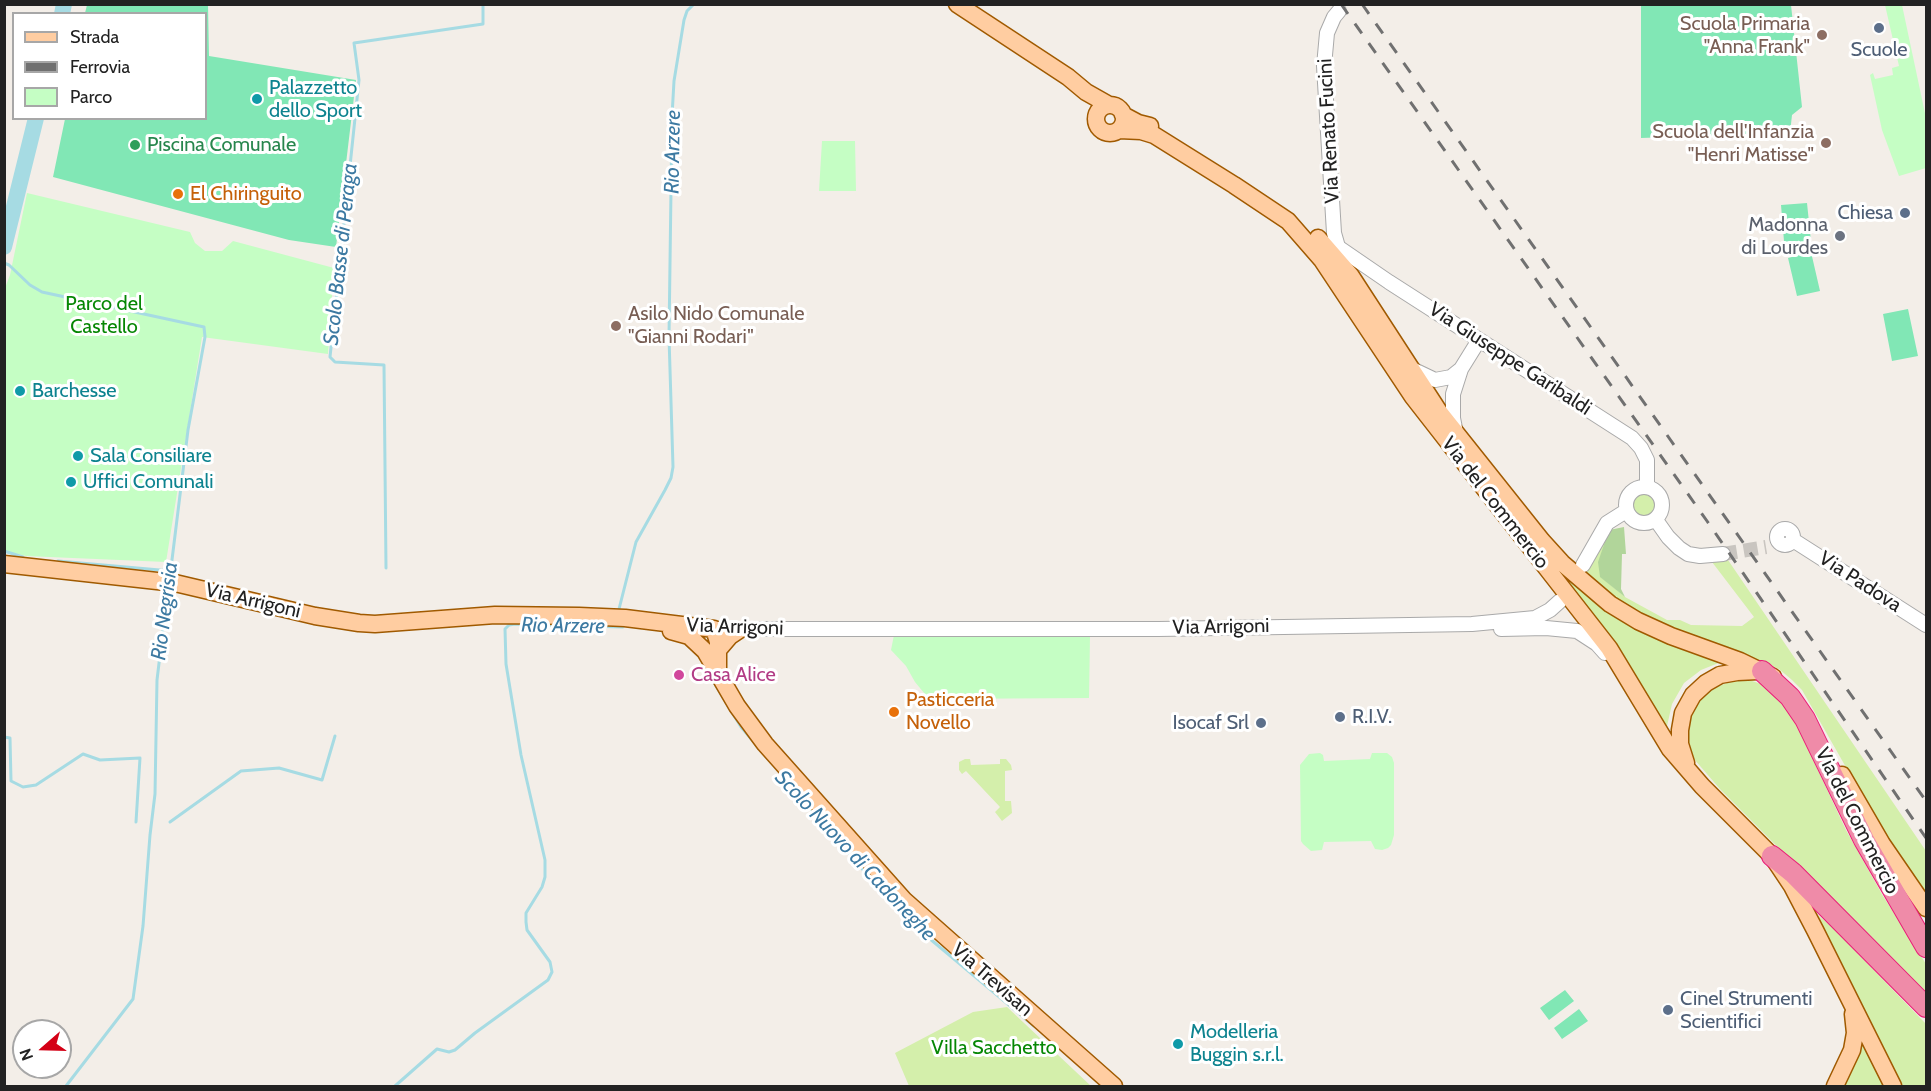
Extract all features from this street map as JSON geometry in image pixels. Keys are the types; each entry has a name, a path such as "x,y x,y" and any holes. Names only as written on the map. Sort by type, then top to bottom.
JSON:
{"highway":[{"name":"Via del Commercio","path":"1762,672 1777,684 1800,710 1869,849 1926,947"},
{"name":"Via del Commercio","path":"1772,856 1793,873 1926,1007"}],"main road":[{"path":"957,4 1068,76 1086,92 1120,109 1121,122"},
{"path":"1086,92 1094,108 1099,128 1109,133 1121,122"},
{"path":"1096,117 1103,107 1109,105"},
{"path":"1121,122 1161,138 1307,233"},
{"name":"Via del Commercio","path":"1307,233 1351,276 1430,398 1542,541 1562,563 1601,597 1638,621 1671,636 1740,661 1792,689 1882,844 1926,908"},
{"name":"Via del Commercio","path":"1307,233 1413,397 1609,648 1670,749 1772,856 1801,903 1893,1086"},
{"name":"Via Arrigoni","path":"4,564 169,582 315,616 359,623 375,624 495,615 619,618 714,629"},
{"name":"Via Trevisan","path":"643,621 657,629 689,636 713,652 718,672 737,706 765,744 896,892 949,942 1114,1086"},
{"path":"714,629 708,639 713,652 740,630"},
{"path":"1688,770 1682,750 1680,730 1683,713 1693,695 1706,683 1720,675 1762,672"},
{"path":"1835,1086 1854,1041 1851,1001"}],"street":[{"name":"Via Renato Fucini","path":"1339,11 1327,33 1324,66 1334,233 1336,243 1342,252"},
{"name":"Via Giuseppe Garibaldi","path":"1342,252 1632,438 1647,459 1647,487"},
{"path":"1456,433 1453,418 1453,394 1461,369 1479,340"},
{"path":"1412,368 1435,380 1451,377 1461,369"},
{"path":"1647,487 1653,489 1661,498 1662,510 1656,520 1640,523 1634,521 1626,511 1627,498 1635,489 1647,487"},
{"path":"1583,565 1607,523 1626,511"},
{"path":"1656,520 1679,549 1688,554 1700,556 1723,554"},
{"name":"Via Padova","path":"1772,545 1786,546 1793,540 1926,625"},
{"name":"Via Arrigoni","path":"714,629 1158,629 1473,624 1535,618 1551,610 1560,601"},
{"name":"Via Arrigoni","path":"1473,624 1519,630 1546,628 1578,631 1597,644 1632,685"}],"green space":[{"path":"87,5 208,5 209,56 356,80 336,247 289,240 53,177 65,120 207,120 207,12 85,12"},
{"path":"1641,5 1791,5 1802,107 1792,115 1790,133 1641,138"},
{"path":"1885,5 1902,5 1926,118 1926,168 1899,176 1882,130 1870,75 1873,73 1875,79 1893,75 1892,68 1899,66"},
{"path":"822,141 855,141 856,191 819,191"},
{"name":"Parco del Castello","path":"27,193 190,232 195,243 205,251 222,251 233,241 334,268 328,354 202,337 166,562 26,556 5,551 5,288 10,275"},
{"path":"1807,203 1812,251 1785,253 1781,205"},
{"path":"1811,252 1820,291 1797,296 1788,258"},
{"path":"1908,309 1918,356 1892,361 1883,314"},
{"path":"1644,493 1649,494 1655,500 1655,510 1649,516 1644,517 1639,516 1633,510 1632,505 1633,500 1639,494"},
{"path":"1624,527 1626,554 1622,554 1621,589 1625,597 1600,577 1598,562 1609,530"},
{"path":"1609,530 1600,576 1625,597 1667,620 1680,620 1691,625 1742,626 1754,617 1712,562 1728,560 1926,851 1926,895 1876,820 1802,690 1792,680 1779,669 1763,662 1669,629 1621,602 1583,573"},
{"path":"1546,558 1586,595 1603,607 1721,662 1701,670 1684,683 1672,704 1667,726 1665,727"},
{"path":"894,635 1090,637 1089,698 929,699 906,666 891,650"},
{"path":"1735,680 1749,680 1764,685 1786,702 1846,830 1883,896 1926,964 1926,996 1720,789 1694,759 1687,735 1689,720 1695,706 1711,689"},
{"path":"1320,753 1324,761 1370,759 1372,753 1387,753 1392,757 1394,763 1394,835 1388,848 1375,849 1371,841 1324,842 1322,850 1311,851 1303,844 1301,841 1300,765 1309,754"},
{"path":"970,759 971,765 1000,764 1000,759 1006,759 1011,765 1012,770 1005,771 1005,801 1011,801 1012,813 1002,821 995,812 1000,807 966,771 962,774 959,770 959,762"},
{"path":"1815,913 1830,925 1926,1024 1926,1086 1902,1086"},
{"path":"1565,990 1574,1001 1549,1020 1540,1008"},
{"name":"Villa Sacchetto","path":"1007,1007 1091,1086 909,1086 895,1053 973,1012"},
{"path":"1579,1009 1588,1021 1562,1039 1554,1028"},
{"path":"1860,1037 1885,1086 1841,1086"}],"waterway":[{"path":"62,12 64,4"},
{"name":"Scolo Basse di Peraga","path":"386,568 384,365 335,362 330,357 359,80 354,43 483,24 483,4"},
{"name":"Rio Arzere","path":"618,613 636,542 671,478 673,467 669,337 672,116 674,81 684,20 687,11 694,4"},
{"path":"4,247 36,120"},
{"name":"Rio Negrisia","path":"4,263 42,292 204,327 205,337 188,430 170,576"},
{"path":"4,551 23,557"},
{"path":"58,561 171,571"},
{"name":"Rio Negrisia","path":"66,1086 133,999 143,926 155,794 157,680 168,588"},
{"name":"Rio Arzere","path":"395,1086 437,1049 449,1052 455,1050 548,980 552,972 550,962 527,930 526,913 542,887 545,877 545,860 521,755 506,664 505,629 515,624 623,627"},
{"name":"Scolo Nuovo di Cadoneghe","path":"713,681 741,727 770,761"},
{"name":"Scolo Basse di Peraga","path":"170,822 241,771 279,768 322,780 335,736"},
{"name":"Scolo Basse di Peraga","path":"4,737 10,738 11,781 23,787 36,785 83,754 100,760 140,758 136,822"},
{"name":"Scolo Nuovo di Cadoneghe","path":"800,796 911,923 1034,1026"}],"tunnel":[{"path":"1723,554 1766,547"}],"railway":[{"path":"1341,4 1707,521 1926,838"},
{"path":"1362,4 1926,801"}],"place":[{"name":"Scuole","path":"1879,28"},
{"name":"Scuola Primaria \"Anna Frank\"","path":"1822,35"},
{"name":"Palazzetto dello Sport","path":"257,99"},
{"name":"Scuola dell'Infanzia \"Henri Matisse\"","path":"1826,143"},
{"name":"Piscina Comunale","path":"135,145"},
{"name":"El Chiringuito","path":"178,194"},
{"name":"Chiesa","path":"1905,213"},
{"name":"Madonna di Lourdes","path":"1840,236"},
{"name":"Asilo Nido Comunale \"Gianni Rodari\"","path":"616,326"},
{"name":"Barchesse","path":"20,391"},
{"name":"Sala Consiliare","path":"78,456"},
{"name":"Uffici Comunali","path":"71,482"},
{"name":"Casa Alice","path":"679,675"},
{"name":"Pasticceria Novello","path":"894,712"},
{"name":"R.I.V.","path":"1340,717"},
{"name":"Isocaf Srl","path":"1261,723"},
{"name":"Cinel Strumenti Scientifici","path":"1668,1010"},
{"name":"Modelleria Buggin s.r.l.","path":"1178,1044"}]}
